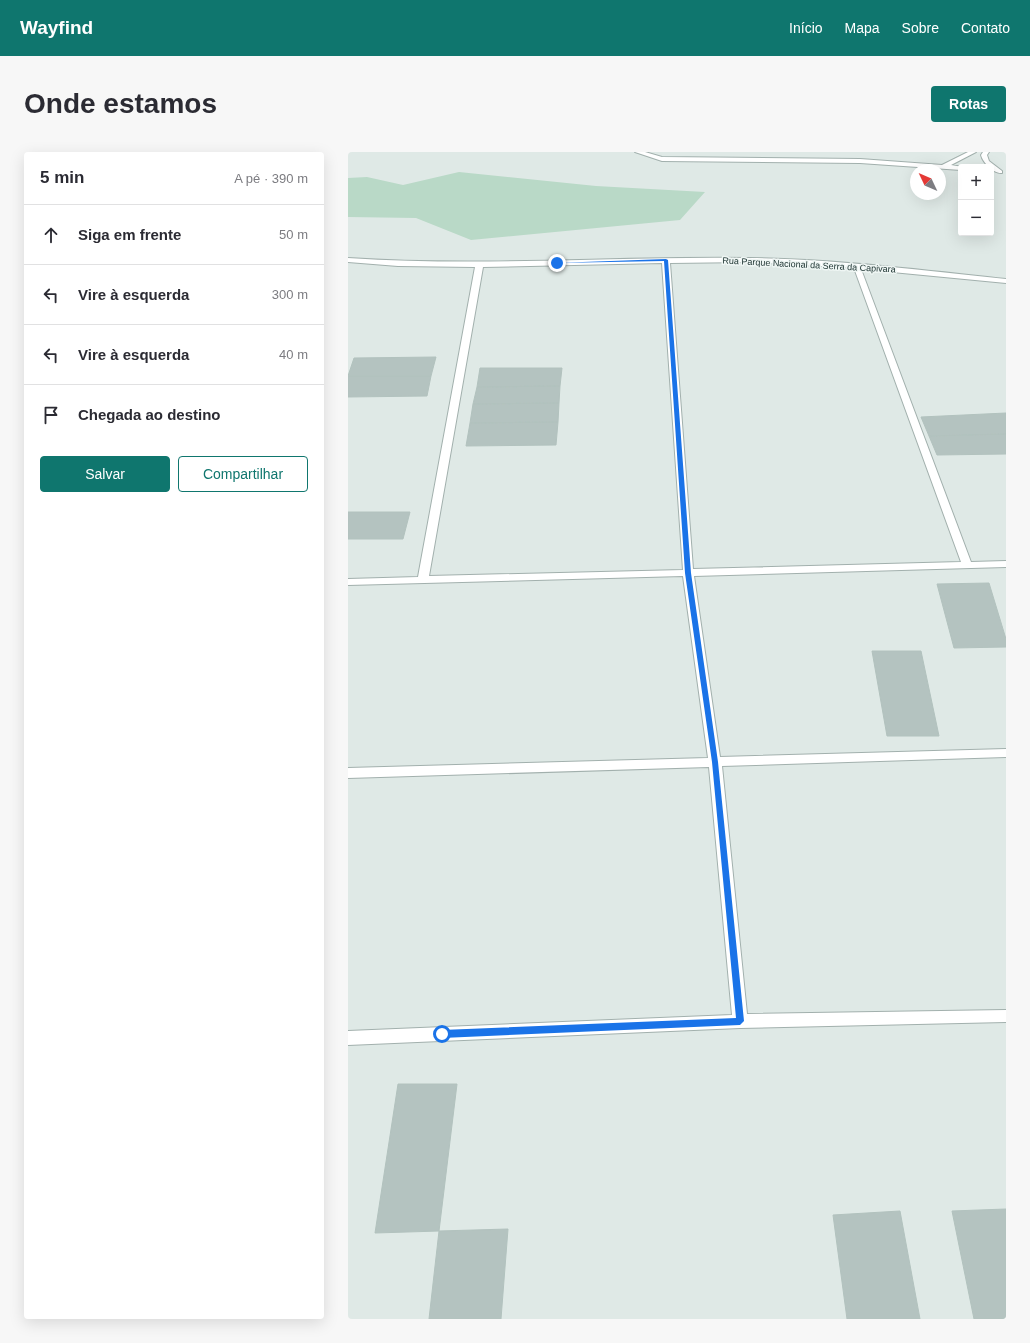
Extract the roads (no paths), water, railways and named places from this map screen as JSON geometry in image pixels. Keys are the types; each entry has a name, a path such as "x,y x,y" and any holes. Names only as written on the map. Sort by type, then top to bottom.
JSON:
{"street":[{"path":"638,152 662,159 860,161 910,164"},
{"path":"946,164 973,152"},
{"path":"986,152 984,155 986,162 1003,173"},
{"path":"946,166 958,168"},
{"name":"Rua Parque Nacional da Serra da Capivara","path":"348,260 387,264 478,266 666,260 751,260 857,267 1006,281"},
{"path":"666,260 688,573 715,762 740,1021"},
{"path":"423,580 478,266"},
{"path":"857,267 967,565"},
{"path":"348,582 1006,564"},
{"path":"348,773 1006,753"},
{"path":"348,1038 740,1021 1006,1016"}]}
